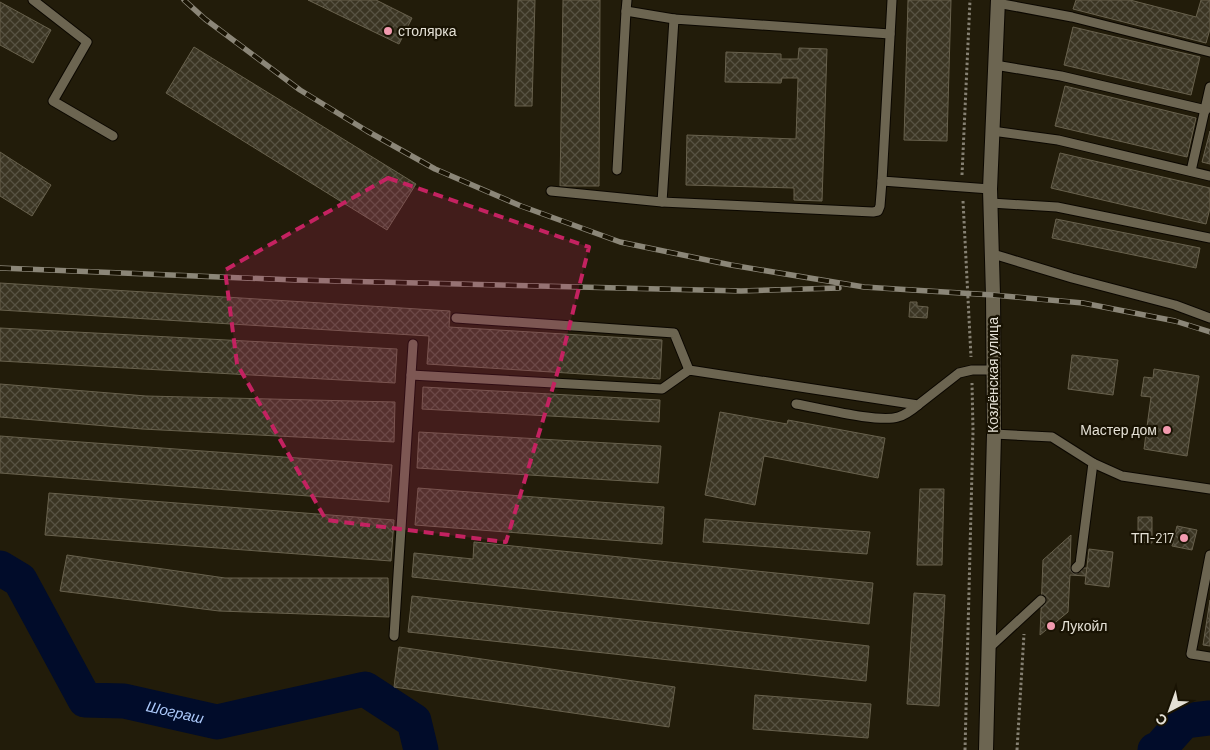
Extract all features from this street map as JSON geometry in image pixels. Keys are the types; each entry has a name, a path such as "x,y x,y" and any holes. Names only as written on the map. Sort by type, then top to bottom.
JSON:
{"street":[{"name":"Козлёнская улица","path":"986,750 994,434 990,188 998,2"}],"lane":[{"path":"33,0 87,42 53,101 113,136"},
{"path":"617,170 627,0"},
{"path":"551,191 662,202 878,211 882,181 892,0"},
{"path":"998,2 1072,17 1210,52"},
{"path":"626,11 674,19 890,34"},
{"path":"662,202 674,19"},
{"path":"995,66 1061,76 1206,110"},
{"path":"1191,171 1210,88"},
{"path":"992,131 1058,140 1210,176"},
{"path":"882,181 990,188"},
{"path":"991,203 1057,207 1210,238"},
{"path":"992,254 1072,278 1175,305 1210,318"},
{"path":"456,318 674,333 689,370"},
{"path":"394,636 413,344"},
{"path":"411,375 662,389 689,370 918,405"},
{"path":"796,404 883,419 899,417 910,412 959,373 972,370 993,370"},
{"path":"994,434 1052,437 1093,463 1122,476 1210,489"},
{"path":"1076,568 1080,564 1093,463"},
{"path":"1210,555 1207,585 1191,654 1210,657"},
{"path":"989,648 1041,600"}],"path":[{"path":"1017,750 1025,615"}],"highlighted area":[{"path":"388,178 589,247 560,364 506,542 326,520 237,364 225,270"}],"building":[{"name":"столярка","path":"308,0 376,0 412,18 399,44"},
{"path":"518,0 535,0 532,106 515,106"},
{"path":"563,0 600,0 599,186 560,186"},
{"path":"908,0 951,0 947,141 904,140"},
{"path":"1076,0 1130,0 1196,17 1201,0 1210,0 1210,29 1206,43 1073,9"},
{"path":"0,2 51,30 33,63 0,45"},
{"path":"1073,27 1200,57 1191,95 1064,65"},
{"path":"194,47 416,184 387,230 166,93"},
{"path":"799,48 827,49 822,201 794,200 794,188 686,185 687,135 796,139 798,78 782,78 781,83 725,82 726,52 781,54 781,59 798,59"},
{"path":"1065,86 1196,118 1187,157 1055,126"},
{"path":"1210,131 1210,164 1202,162"},
{"path":"0,152 51,185 32,216 0,196"},
{"path":"1060,153 1210,188 1210,208 1206,224 1051,188"},
{"path":"1056,219 1200,248 1196,268 1052,238"},
{"path":"0,283 450,311 449,327 662,340 660,379 427,364 429,336 0,310"},
{"path":"910,302 917,302 917,306 928,307 927,318 909,317"},
{"path":"0,328 397,349 395,383 0,361"},
{"path":"1072,355 1118,360 1113,395 1068,389"},
{"path":"1154,369 1199,376 1187,456 1144,449 1151,397 1141,396 1144,377 1153,378"},
{"path":"0,384 146,396 395,402 394,442 142,429 0,417"},
{"path":"423,387 660,400 659,422 422,409"},
{"path":"720,412 787,424 788,420 885,438 878,478 764,456 755,505 705,495"},
{"path":"419,432 661,446 658,483 417,468"},
{"path":"0,436 392,465 389,502 0,473"},
{"path":"418,488 664,507 662,544 415,525"},
{"path":"920,489 944,489 942,565 917,565"},
{"path":"49,493 394,520 391,561 45,535"},
{"path":"1138,517 1152,517 1152,543 1138,542"},
{"path":"705,519 870,532 867,554 703,542"},
{"name":"ТП-217","path":"1177,526 1197,530 1192,550 1172,546"},
{"path":"1071,535 1070,568 1087,568 1086,576 1070,575 1068,612 1040,635 1043,560"},
{"path":"474,542 873,583 869,624 412,577 414,553 473,559"},
{"path":"1089,549 1113,552 1109,587 1085,584"},
{"path":"67,555 225,578 388,578 389,617 219,611 60,591"},
{"path":"914,593 945,595 939,706 907,704"},
{"path":"412,596 869,646 866,681 408,632"},
{"path":"1210,600 1210,646 1203,645"},
{"path":"399,647 675,687 669,727 394,687"},
{"path":"755,695 871,704 868,738 753,729"}],"waterway":[{"name":"Шограш","path":"0,568 20,580 85,700 124,701 217,722 365,689 414,721 421,750"},
{"name":"Шограш","path":"1155,750 1160,748 1184,721 1210,718"}],"railway":[{"path":"184,0 205,19 300,90 367,131 435,169 521,206 620,242 731,265 864,287 1083,303 1175,321 1210,332"},
{"path":"0,268 295,280 741,291 839,288"}],"place":[{"name":"столярка","path":"388,31"},
{"name":"Мастер дом","path":"1167,430"},
{"name":"ТП-217","path":"1184,538"},
{"name":"Лукойл","path":"1051,626"}]}
